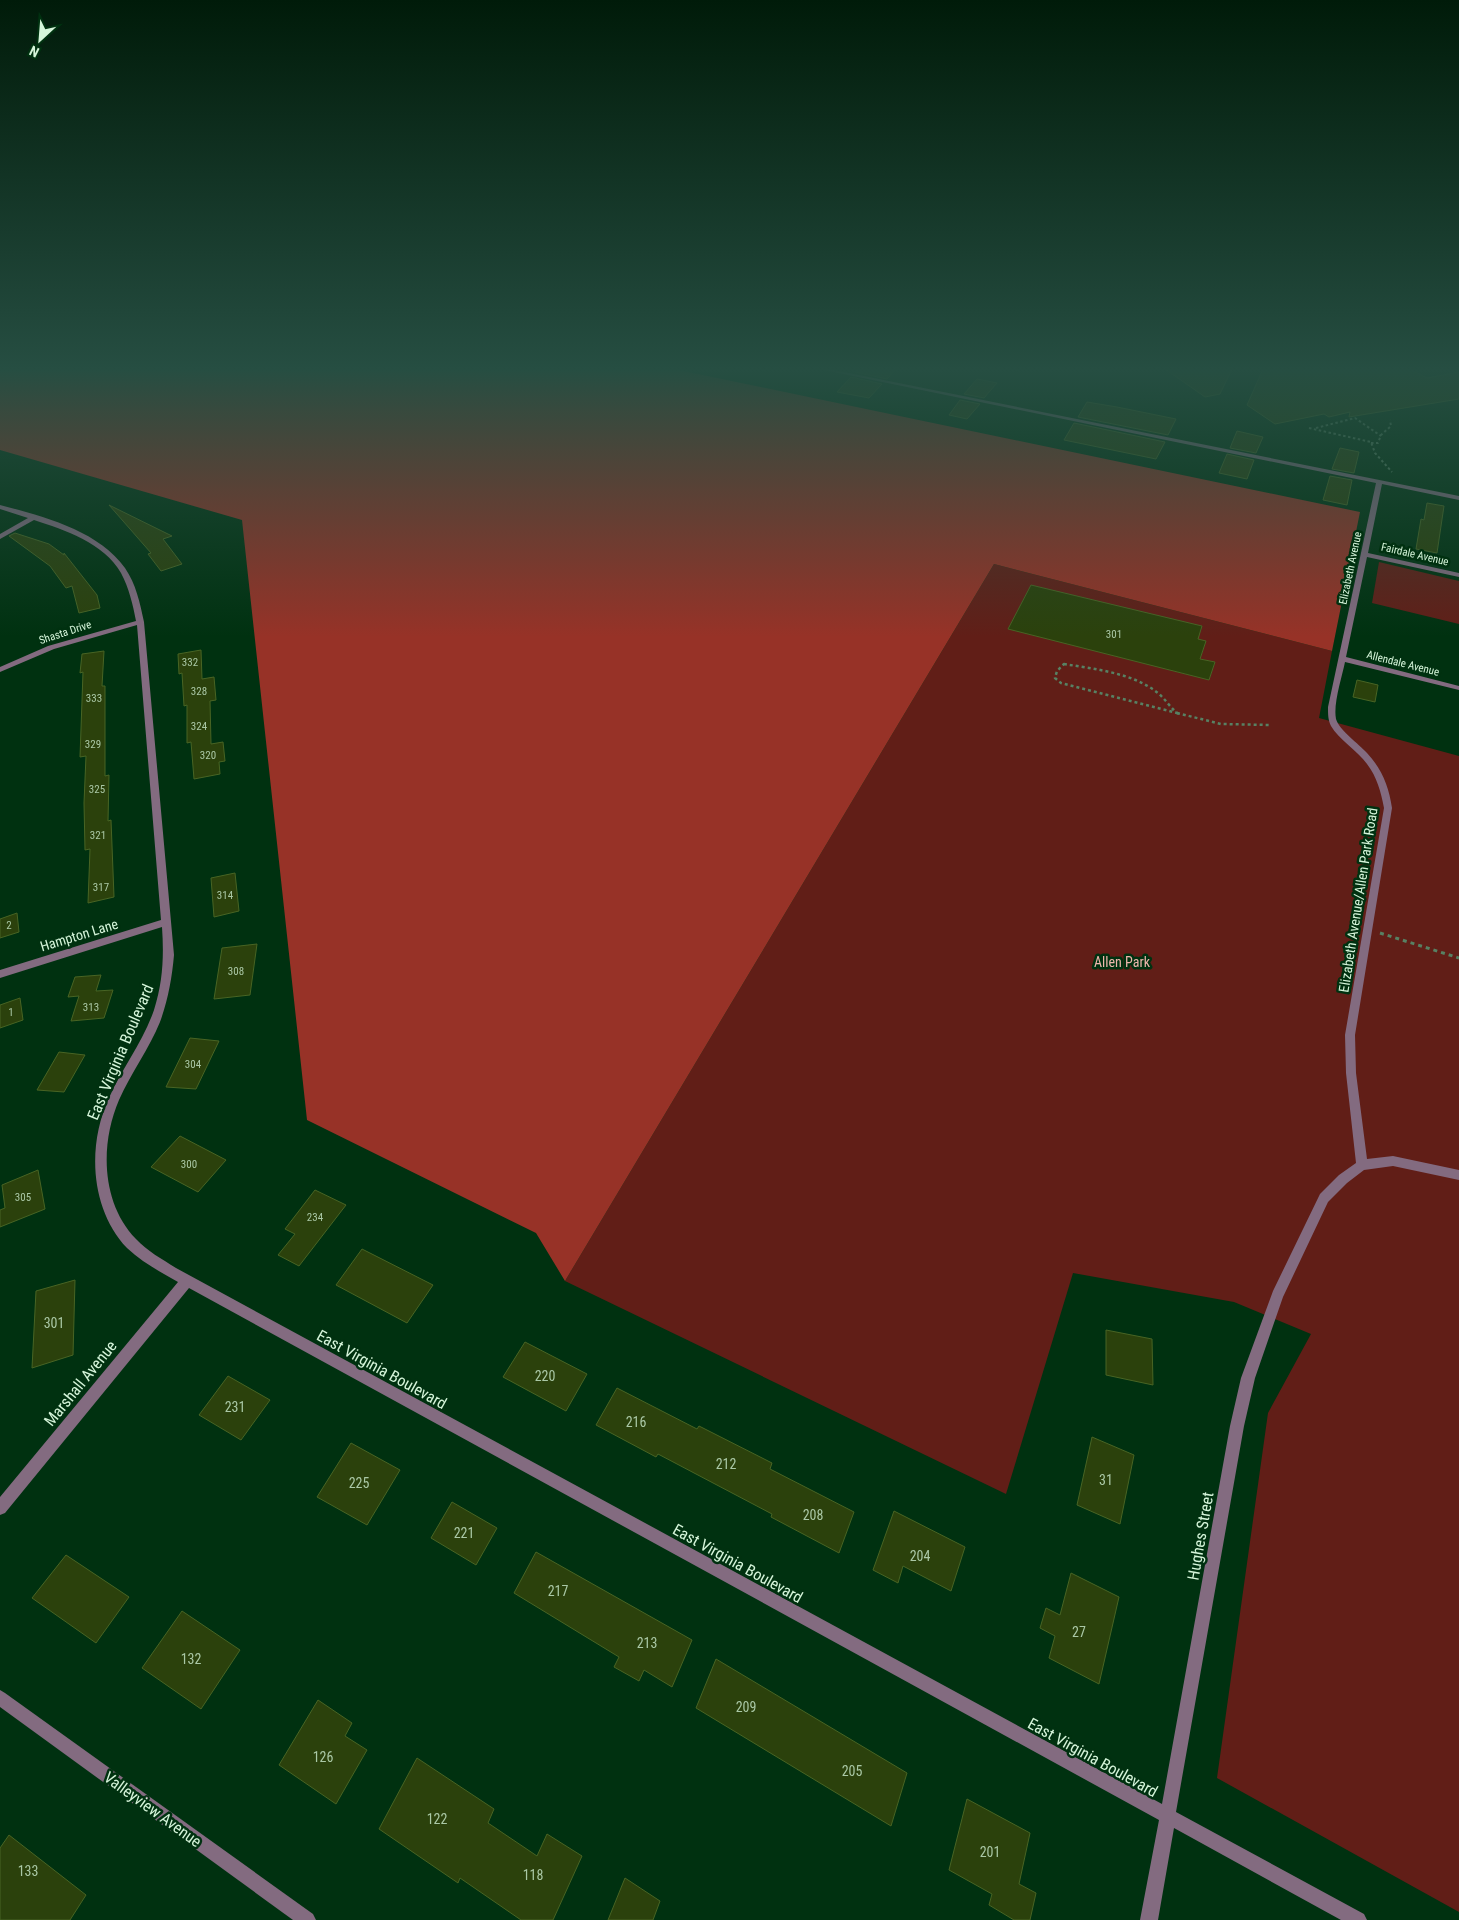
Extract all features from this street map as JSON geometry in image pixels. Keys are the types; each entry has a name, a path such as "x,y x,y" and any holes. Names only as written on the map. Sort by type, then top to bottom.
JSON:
{"street":[{"path":"1264,459 1459,498"},
{"name":"Elizabeth Avenue","path":"1342,659 1379,482"},
{"name":"East Virginia Boulevard","path":"0,507 34,517 82,537 95,545 121,568 136,600 140,622 169,955 168,971 160,1006 146,1040 124,1078 107,1116 100,1151 104,1188 116,1222 130,1242 156,1263 186,1280 1358,1920"},
{"path":"0,537 34,517"},
{"name":"Fairdale Avenue","path":"1365,554 1459,575"},
{"name":"Shasta Drive","path":"0,670 75,639 140,622"},
{"name":"Allendale Avenue","path":"1342,659 1459,688"},
{"name":"Elizabeth Avenue/Allen Park Road","path":"1342,659 1332,708 1332,718 1335,726 1377,768 1383,779 1388,808 1350,1035 1351,1073 1362,1165"},
{"name":"Hampton Lane","path":"0,974 167,922"},
{"path":"1362,1165 1393,1161 1459,1175"},
{"name":"Hughes Street","path":"1149,1920 1237,1426 1248,1378 1277,1295 1298,1248 1324,1198 1343,1179 1362,1165"},
{"name":"Marshall Avenue","path":"0,1508 186,1280"},
{"name":"Valleyview Avenue","path":"0,1698 307,1920"}],"path":[{"path":"1380,459 1394,475 1392,485"},
{"path":"1179,714 1170,708 1166,699 1143,684 1122,677 1064,664 1057,671 1055,678 1061,683 1179,714 1221,724 1269,725"},
{"path":"1368,930 1459,958"}],"green space":[{"path":"1379,562 1459,581 1459,624 1372,603"},
{"name":"Allen Park","path":"994,564 1332,651 1319,718 1459,756 1459,1912 1217,1778 1268,1413 1311,1334 1234,1302 1073,1273 1006,1494 565,1281"}],"shaded area":[{"path":"30,459 1104,459 1360,512 1332,651 994,564 565,1281 536,1233 307,1120 242,520"}],"building":[{"path":"1225,459 1254,460 1247,479 1219,473"},
{"path":"1336,459 1357,459 1354,473 1332,469"},
{"path":"1330,476 1352,480 1347,505 1323,500"},
{"path":"1427,503 1444,506 1437,553 1416,549 1421,519 1424,520"},
{"path":"109,505 172,536 163,539 182,564 161,571 148,554 151,553"},
{"path":"15,533 49,544 64,555 64,553 97,595 100,608 79,613 72,586 66,588 50,566 9,536"},
{"path":"1031,585 1202,626 1198,639 1206,641 1200,659 1215,662 1209,680 1008,629"},
{"path":"201,650 202,679 214,677 216,700 210,701 211,744 223,742 225,761 219,762 220,774 194,779 191,742 187,743 187,705 184,706 182,673 179,674 178,654"},
{"path":"104,651 102,686 105,686 105,776 109,775 108,821 111,820 114,897 88,903 90,849 85,850 86,756 80,757 83,672 80,673 82,654"},
{"path":"1357,680 1378,685 1375,702 1353,697"},
{"path":"235,873 239,911 214,917 211,878"},
{"path":"17,913 19,932 0,938 0,919"},
{"path":"257,944 250,995 214,999 222,948"},
{"path":"101,975 96,991 113,990 104,1018 71,1021 79,996 68,997 75,977"},
{"path":"20,998 23,1020 0,1028 0,1005"},
{"path":"190,1038 219,1041 196,1089 166,1087"},
{"path":"59,1052 85,1055 64,1092 37,1090"},
{"path":"180,1136 226,1160 198,1192 151,1167"},
{"path":"38,1170 45,1209 0,1227 0,1210 5,1208 2,1185"},
{"path":"315,1190 346,1205 299,1266 278,1255 295,1234 285,1229"},
{"path":"362,1249 433,1285 407,1323 336,1285"},
{"path":"75,1280 73,1355 32,1368 36,1291"},
{"path":"1106,1330 1152,1339 1153,1385 1106,1375"},
{"path":"525,1342 587,1374 566,1411 503,1377"},
{"path":"228,1376 270,1400 241,1440 199,1415"},
{"path":"617,1388 697,1429 699,1426 772,1463 770,1469 854,1512 839,1553 771,1517 772,1514 658,1454 656,1457 596,1425"},
{"path":"1092,1437 1134,1455 1120,1524 1077,1505"},
{"path":"351,1443 400,1470 367,1525 317,1497"},
{"path":"452,1502 497,1528 476,1565 431,1538"},
{"path":"894,1511 965,1547 951,1591 903,1566 898,1583 873,1570"},
{"path":"536,1552 692,1640 672,1687 644,1670 639,1681 614,1667 619,1657 514,1593"},
{"path":"66,1555 129,1597 96,1643 32,1598"},
{"path":"1071,1573 1119,1597 1099,1684 1049,1658 1055,1636 1040,1628 1046,1608 1060,1615"},
{"path":"182,1611 240,1650 201,1709 142,1668"},
{"path":"716,1659 907,1773 891,1826 696,1708"},
{"path":"318,1700 352,1723 345,1736 367,1750 336,1804 279,1765"},
{"path":"417,1758 494,1809 488,1823 537,1856 547,1834 582,1856 553,1920 521,1920 460,1878 458,1883 379,1829"},
{"path":"967,1799 1030,1833 1019,1884 1036,1893 1030,1920 1014,1920 989,1905 992,1894 949,1870"},
{"path":"9,1835 86,1895 70,1920 0,1920 0,1848"},
{"path":"625,1878 660,1901 653,1920 608,1920"}]}
